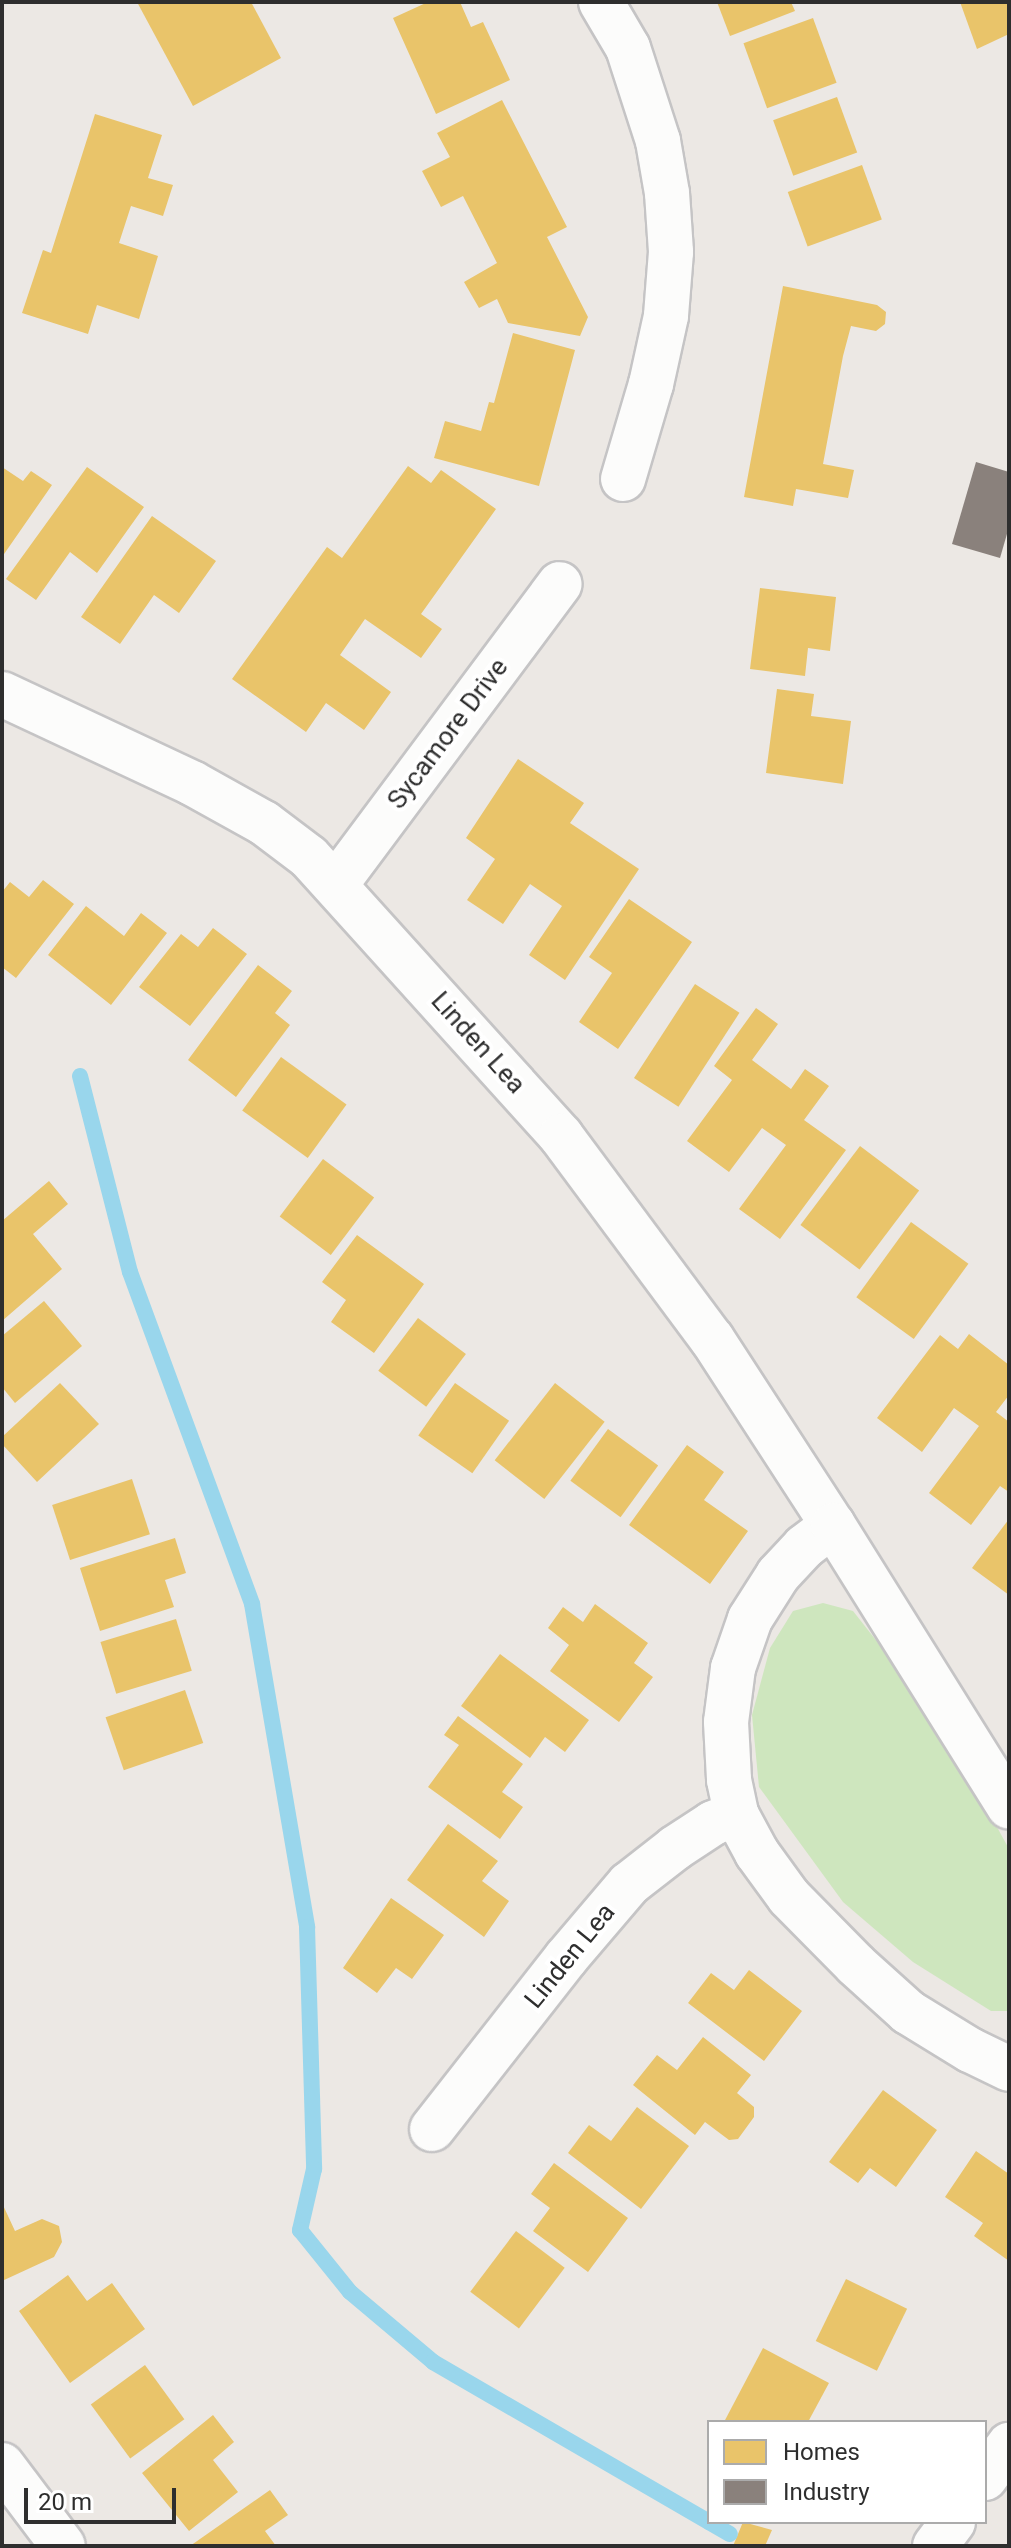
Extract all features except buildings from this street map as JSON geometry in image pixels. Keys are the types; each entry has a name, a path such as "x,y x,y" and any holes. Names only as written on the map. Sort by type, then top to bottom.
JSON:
{"street":[{"path":"601,2 628,48 658,141 667,193 671,252 666,316 651,384 623,479"},
{"name":"Sycamore Drive","path":"336,884 560,584"},
{"name":"Linden Lea","path":"2,694 192,783 264,823 309,857 336,884 561,1136 712,1339 833,1525 1009,1807"},
{"path":"833,1525 804,1547 778,1575 750,1619 733,1668 726,1722 729,1780 736,1814 757,1853 789,1897 856,1965 908,2012 970,2050 1009,2069"},
{"name":"Linden Lea","path":"432,2129 566,1958 629,1884 713,1823 736,1814"},
{"path":"987,2475 1009,2445"},
{"path":"2,2465 63,2546"},
{"path":"935,2546 952,2524"}],"green space":[{"path":"823,1603 853,1611 938,1719 1009,1849 1009,2011 991,2011 913,1962 843,1902 759,1787 752,1715 770,1648 793,1611"}],"waterway":[{"path":"80,1076 130,1272 252,1604 307,1927 314,2169 300,2230 350,2292 433,2362 707,2521"},
{"path":"712,2524 730,2534"}]}
